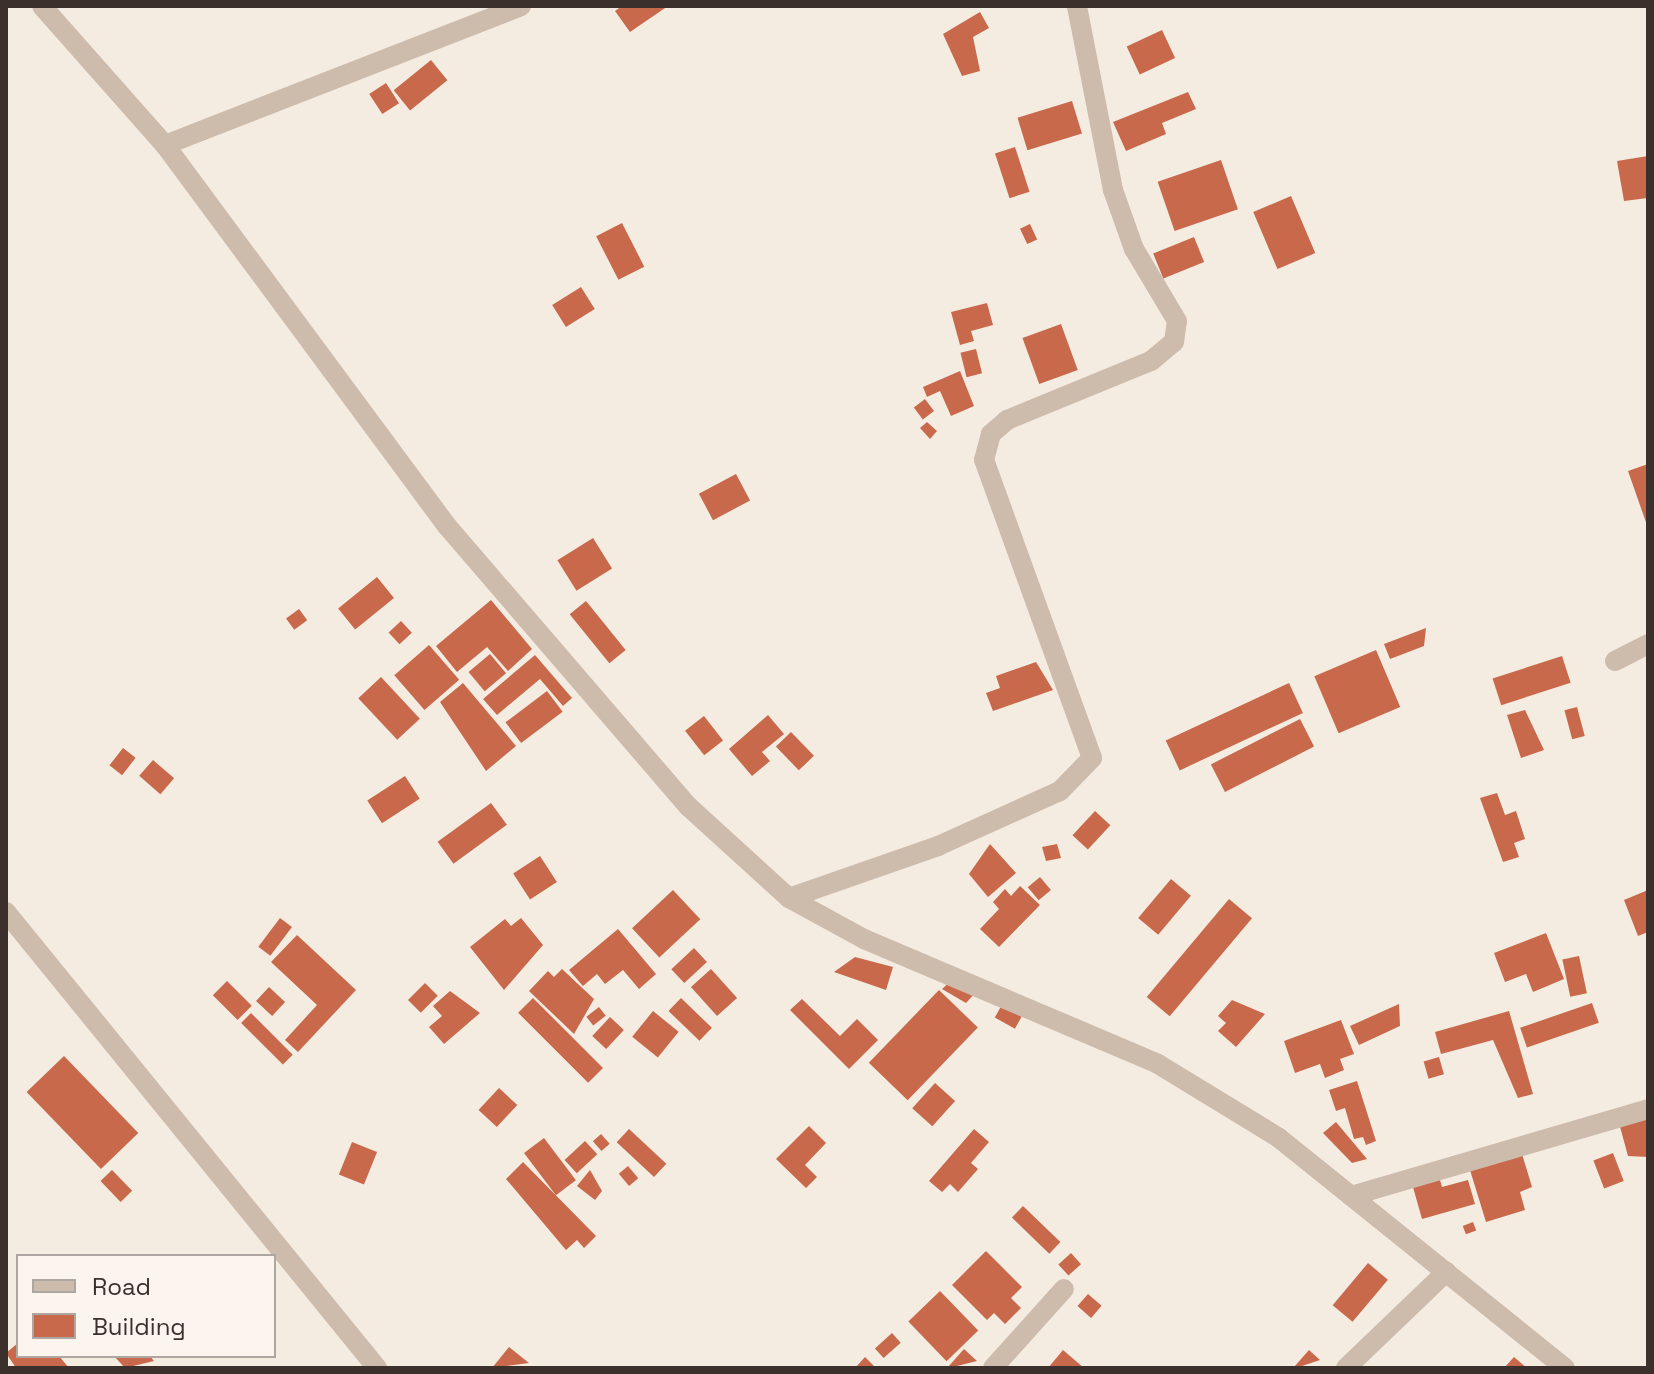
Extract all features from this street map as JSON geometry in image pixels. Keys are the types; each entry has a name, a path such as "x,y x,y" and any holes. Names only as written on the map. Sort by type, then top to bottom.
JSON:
{"street":[{"path":"42,6 165,145 447,526 689,807 789,898 864,939 1158,1064 1279,1138 1565,1368"},
{"path":"165,145 521,6"},
{"path":"789,898 938,846 1060,791 1092,758 984,460 991,434 1007,420 1151,361 1174,342 1177,321 1134,249 1113,190 1077,6"},
{"path":"1615,661 1648,644"},
{"path":"7,917 377,1368"},
{"path":"1351,1196 1648,1109"},
{"path":"1346,1368 1446,1272"},
{"path":"993,1368 1064,1289"}],"building":[{"path":"622,6 668,6 630,32 615,11"},
{"path":"980,12 989,28 973,37 980,71 962,76 943,34"},
{"path":"1162,30 1175,58 1140,75 1127,46"},
{"path":"431,60 447,80 410,110 394,90"},
{"path":"386,83 399,103 382,114 369,94"},
{"path":"1188,92 1196,109 1162,123 1166,134 1126,151 1113,122"},
{"path":"1072,101 1082,134 1027,150 1017,118"},
{"path":"1015,147 1030,192 1010,198 995,153"},
{"path":"1648,156 1648,198 1624,201 1617,161"},
{"path":"1221,160 1238,209 1175,231 1158,182"},
{"path":"1291,196 1315,253 1277,269 1253,212"},
{"path":"622,223 644,267 618,280 596,236"},
{"path":"1030,224 1037,239 1027,244 1020,229"},
{"path":"1194,237 1204,262 1163,279 1153,253"},
{"path":"581,287 595,309 566,327 552,305"},
{"path":"987,303 993,325 971,331 974,341 960,345 951,312"},
{"path":"1061,324 1078,370 1039,384 1022,338"},
{"path":"976,349 982,373 967,377 960,353"},
{"path":"960,371 974,406 951,416 940,391 927,397 923,387"},
{"path":"925,399 934,411 923,419 914,407"},
{"path":"927,422 937,431 930,439 920,428"},
{"path":"1648,464 1648,528 1628,471"},
{"path":"736,474 750,500 713,520 699,494"},
{"path":"593,538 612,569 576,591 557,560"},
{"path":"377,577 394,598 355,629 338,608"},
{"path":"491,600 532,649 508,671 487,647 457,672 436,646"},
{"path":"586,601 626,650 609,663 570,614"},
{"path":"299,609 307,620 294,630 286,618"},
{"path":"401,621 412,633 399,644 389,633"},
{"path":"1426,628 1424,646 1390,659 1384,644"},
{"path":"429,645 459,680 424,710 394,675"},
{"path":"1376,650 1400,707 1339,733 1314,676"},
{"path":"490,654 506,673 485,691 469,672"},
{"path":"535,655 572,698 563,706 540,679 497,715 483,699"},
{"path":"1562,656 1571,683 1501,705 1493,679"},
{"path":"1036,662 1053,690 993,711 986,693 1000,688 996,676"},
{"path":"381,677 420,719 397,740 358,698"},
{"path":"463,683 516,746 486,771 440,702"},
{"path":"1289,683 1303,713 1180,770 1166,740"},
{"path":"547,691 563,712 521,743 505,722"},
{"path":"1577,707 1585,736 1572,739 1564,710"},
{"path":"1525,710 1544,750 1521,758 1507,715"},
{"path":"768,715 784,734 762,752 770,761 752,776 729,749"},
{"path":"704,716 723,740 704,755 685,731"},
{"path":"1300,719 1314,747 1225,792 1211,764"},
{"path":"791,732 814,756 799,770 776,747"},
{"path":"123,748 136,758 122,775 109,765"},
{"path":"153,760 174,778 160,794 139,776"},
{"path":"405,776 420,799 382,823 367,801"},
{"path":"1497,793 1505,815 1516,811 1525,839 1514,843 1519,857 1503,862 1480,798"},
{"path":"491,803 507,825 453,864 438,842"},
{"path":"1095,811 1110,825 1088,849 1072,835"},
{"path":"990,844 1016,873 988,897 969,874"},
{"path":"1057,844 1061,858 1046,861 1042,847"},
{"path":"540,856 557,882 530,899 513,873"},
{"path":"1040,877 1051,890 1039,900 1028,887"},
{"path":"1171,879 1191,896 1158,935 1138,918"},
{"path":"1020,886 1040,905 999,947 980,929 999,909 993,902 1005,889 1011,896"},
{"path":"673,890 700,919 659,957 632,928"},
{"path":"1648,890 1648,932 1638,936 1624,900"},
{"path":"1229,899 1252,918 1170,1016 1147,997"},
{"path":"280,918 292,927 270,956 258,947"},
{"path":"521,918 543,945 504,990 470,947 505,919 511,926"},
{"path":"618,929 656,974 639,989 623,970 605,984 597,974 583,986 569,970"},
{"path":"1546,933 1564,979 1533,992 1526,974 1505,982 1494,953"},
{"path":"297,935 356,990 298,1052 285,1040 317,1005 271,962"},
{"path":"694,948 707,962 684,983 671,969"},
{"path":"1579,956 1587,993 1570,997 1562,960"},
{"path":"855,957 893,967 886,990 834,972"},
{"path":"562,969 594,999 574,1034 529,991 548,971 554,977"},
{"path":"711,969 737,998 717,1016 691,987"},
{"path":"952,980 976,992 966,1003 942,989"},
{"path":"227,981 252,1006 238,1020 213,995"},
{"path":"425,983 438,996 421,1013 408,1000"},
{"path":"269,987 285,1002 272,1016 256,1001"},
{"path":"939,990 978,1028 908,1100 869,1063"},
{"path":"450,991 480,1013 444,1044 429,1027 442,1016 433,1006"},
{"path":"533,998 603,1068 588,1083 518,1013"},
{"path":"681,998 712,1028 699,1041 668,1011"},
{"path":"802,999 840,1036 857,1019 878,1040 849,1069 790,1010"},
{"path":"1232,1000 1265,1014 1236,1047 1218,1031 1226,1023 1218,1016"},
{"path":"1004,1001 1024,1012 1015,1029 995,1018"},
{"path":"1592,1003 1599,1023 1527,1048 1520,1028"},
{"path":"1399,1004 1400,1026 1359,1045 1350,1026"},
{"path":"599,1007 606,1016 593,1026 586,1017"},
{"path":"653,1011 679,1032 658,1057 632,1037"},
{"path":"1509,1011 1533,1094 1518,1098 1493,1040 1441,1054 1435,1032"},
{"path":"251,1013 293,1055 283,1065 241,1023"},
{"path":"610,1017 624,1030 606,1049 592,1036"},
{"path":"1341,1020 1354,1054 1340,1059 1344,1070 1325,1078 1320,1064 1295,1073 1284,1041"},
{"path":"64,1056 138,1133 101,1169 27,1092"},
{"path":"1439,1057 1444,1074 1429,1079 1424,1061"},
{"path":"1357,1081 1376,1141 1366,1145 1363,1137 1354,1139 1345,1108 1336,1111 1329,1090"},
{"path":"935,1083 955,1101 932,1126 912,1108"},
{"path":"499,1088 517,1105 497,1127 479,1110"},
{"path":"1648,1115 1648,1157 1628,1156 1619,1123"},
{"path":"1336,1122 1367,1159 1352,1163 1323,1133"},
{"path":"809,1126 826,1143 805,1165 817,1177 806,1188 776,1159"},
{"path":"629,1129 666,1164 654,1177 617,1142"},
{"path":"974,1129 989,1142 971,1163 978,1169 958,1192 950,1184 942,1192 929,1181"},
{"path":"601,1134 610,1144 602,1151 593,1141"},
{"path":"544,1138 576,1180 556,1195 524,1153"},
{"path":"585,1141 597,1154 577,1173 565,1160"},
{"path":"352,1142 377,1152 364,1185 339,1174"},
{"path":"1613,1153 1624,1181 1604,1189 1593,1161"},
{"path":"1522,1154 1532,1187 1520,1192 1525,1210 1486,1222 1470,1170"},
{"path":"523,1162 596,1236 584,1248 577,1240 566,1250 506,1179"},
{"path":"628,1166 638,1178 629,1186 619,1174"},
{"path":"112,1170 132,1191 121,1202 100,1181"},
{"path":"590,1170 602,1191 595,1200 577,1186"},
{"path":"1440,1180 1442,1187 1468,1180 1475,1204 1422,1219 1413,1187"},
{"path":"1023,1206 1060,1242 1049,1254 1012,1218"},
{"path":"1473,1222 1476,1230 1466,1234 1463,1226"},
{"path":"986,1251 1022,1287 1011,1298 1021,1308 1005,1324 994,1313 987,1320 952,1285"},
{"path":"1071,1253 1081,1264 1068,1276 1058,1264"},
{"path":"1368,1263 1388,1280 1353,1322 1333,1305"},
{"path":"940,1291 978,1331 947,1361 908,1322"},
{"path":"1088,1294 1102,1306 1091,1318 1078,1306"},
{"path":"892,1333 901,1343 884,1358 875,1348"},
{"path":"16,1345 16,1358 61,1358 69,1368 16,1368 6,1353"},
{"path":"509,1347 529,1363 492,1368"},
{"path":"964,1349 977,1361 949,1368 948,1367"},
{"path":"1063,1350 1084,1368 1048,1368"},
{"path":"1309,1350 1320,1360 1294,1367"},
{"path":"865,1357 876,1368 855,1368"},
{"path":"1514,1357 1527,1368 1504,1368"},
{"path":"116,1358 152,1358 154,1361 125,1368"}]}
